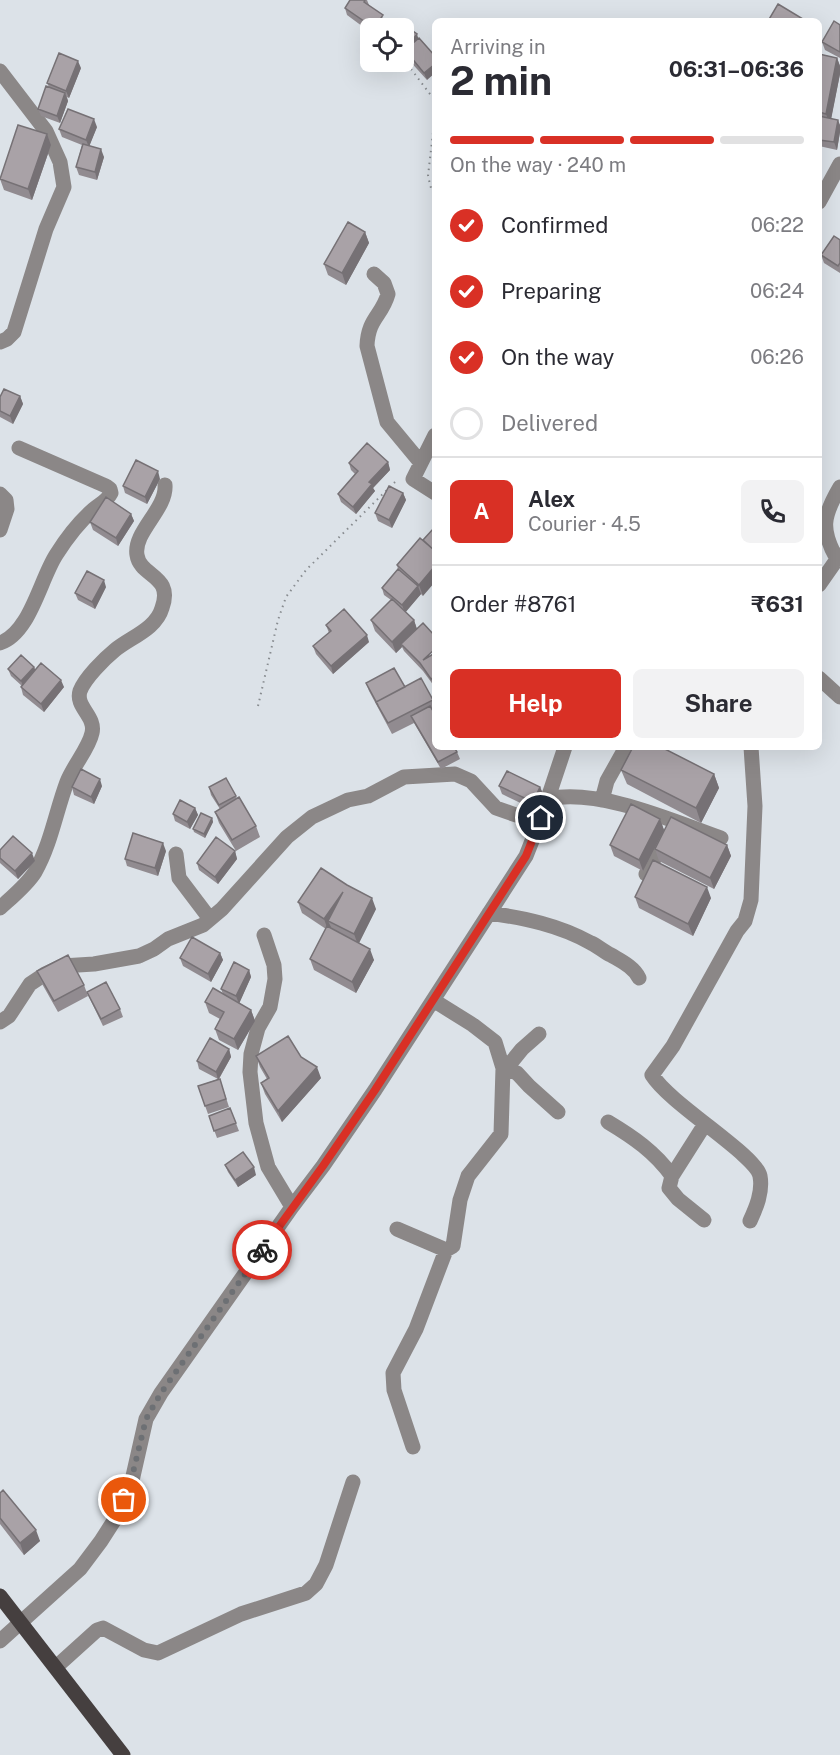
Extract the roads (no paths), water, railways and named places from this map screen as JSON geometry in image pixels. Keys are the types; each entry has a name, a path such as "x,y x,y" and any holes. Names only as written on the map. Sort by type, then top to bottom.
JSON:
{"main road":[{"path":"0,1596 123,1755"}],"street":[{"path":"0,71 46,131 60,162 64,187 46,229 14,332 0,342"},
{"path":"822,197 840,164"},
{"path":"374,274 384,283 388,294 367,336 367,346 383,414 394,432 421,463"},
{"path":"432,441 413,479 432,491"},
{"path":"0,643 15,636 55,556 70,535 94,509 107,500 111,493 106,486 19,448"},
{"path":"0,908 34,874 53,827 67,782 93,732 92,719 79,700 79,692 92,673 115,650 150,626 161,612 165,600 164,587 143,566 137,557 137,548 162,499 166,490 165,485"},
{"path":"822,581 839,557 824,531 832,501 840,487"},
{"path":"0,494 6,501 7,509 0,530"},
{"path":"822,681 840,698"},
{"path":"0,1641 80,1569 117,1516 130,1485 146,1419 161,1393 356,1118 526,856 564,750"},
{"path":"602,800 607,781 625,750"},
{"path":"750,1221 759,1200 761,1178 759,1172 741,1152 671,1098 652,1075 673,1046 737,931 746,921 751,900 754,848 755,806 751,750"},
{"path":"0,1022 9,1016 30,984 62,966 94,964 139,956 168,939 203,925 222,909 287,837 312,817 348,800 368,796 404,777 455,774 471,781 496,808 516,815 541,818"},
{"path":"548,799 561,796 625,805 721,838"},
{"path":"646,874 674,822"},
{"path":"176,854 179,878 210,920"},
{"path":"489,913 567,931 636,971 639,978"},
{"path":"264,935 274,965 275,979 270,1007 258,1028 251,1054 250,1072 256,1123 268,1167 292,1207"},
{"path":"413,1447 394,1390 393,1373 416,1329 446,1250 453,1246 460,1200 468,1176 501,1134 502,1066 495,1042 433,1000"},
{"path":"502,1066 509,1065 539,1034"},
{"path":"502,1066 517,1073 558,1112"},
{"path":"608,1122 638,1140 658,1158 672,1176"},
{"path":"704,1220 678,1199 669,1188 672,1176 705,1124"},
{"path":"398,1229 446,1250"},
{"path":"56,1667 97,1630 103,1628 144,1650 158,1653 241,1614 306,1593 315,1584 326,1565 353,1482"}]}
